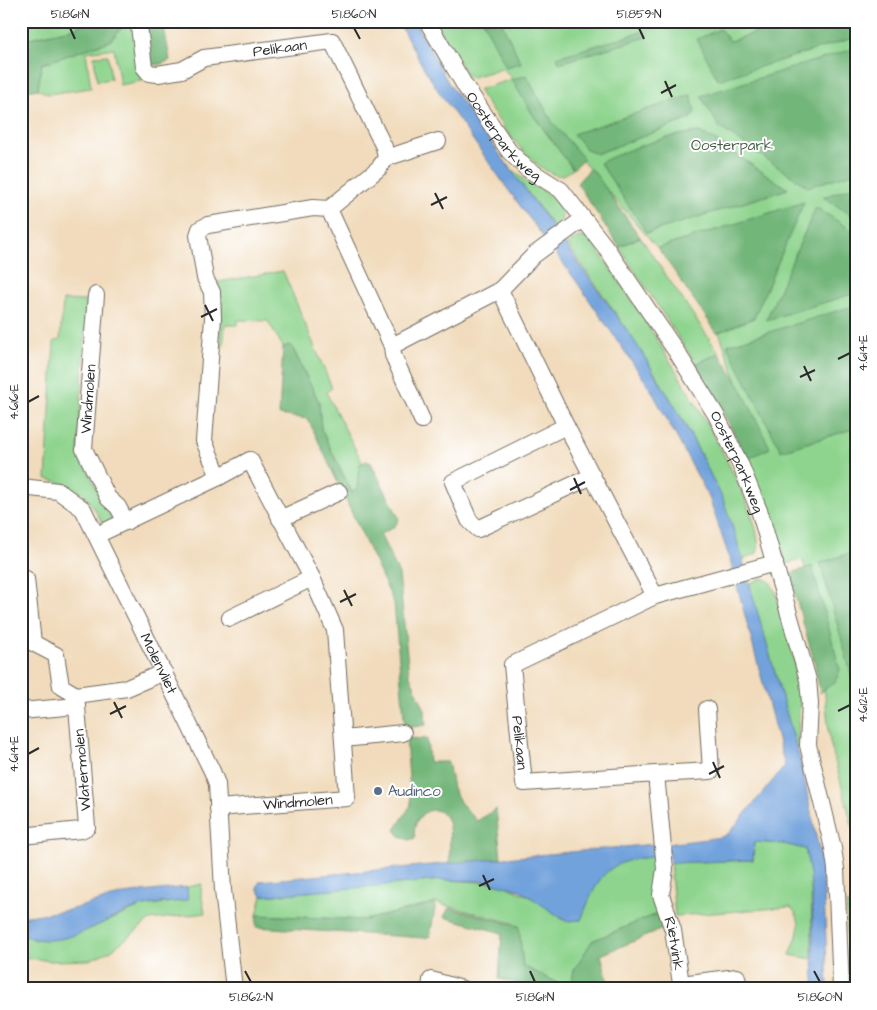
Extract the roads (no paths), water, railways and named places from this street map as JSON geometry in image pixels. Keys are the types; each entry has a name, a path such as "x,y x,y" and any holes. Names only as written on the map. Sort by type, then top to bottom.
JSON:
{"street":[{"name":"Oosterparkweg","path":"427,21 465,86 509,151 526,168 561,190 584,219 678,354 716,415 745,476 760,513 808,680 810,703 808,745 833,848 836,869 841,989"},
{"name":"Pelikaan","path":"139,26 144,68 149,73 158,74 182,70 204,58 332,41 384,147 386,158"},
{"path":"219,477 204,441 212,292 205,278 198,235 200,229 208,225 313,208 329,209 379,168 386,158 438,141"},
{"path":"329,209 392,346 393,355 422,420"},
{"path":"392,346 500,290 534,255 584,219"},
{"path":"500,290 566,426 655,596"},
{"name":"Windmolen","path":"96,295 84,449 108,498 118,507 126,522"},
{"path":"566,426 453,482 469,520 478,529 592,476"},
{"name":"Windmolen","path":"97,535 219,477 250,460 312,578 335,630 347,798 218,808"},
{"name":"Molenvliet","path":"21,487 58,491 71,498 83,509 212,771 217,784 223,890 234,989"},
{"path":"280,519 339,492"},
{"name":"Pelikaan","path":"656,774 524,783 512,666 655,596 775,563"},
{"path":"230,618 312,578"},
{"path":"21,579 26,579 33,643 56,655 61,686 76,700"},
{"path":"21,711 127,688 164,672"},
{"name":"Watermolen","path":"21,836 81,830 87,827 76,700"},
{"path":"656,774 712,771 707,709"},
{"path":"343,739 403,733"},
{"name":"Rietvink","path":"656,774 664,869 661,895 673,930 681,984 737,977 739,989"},
{"path":"430,989 431,980 462,989"}],"water":[{"path":"398,21 414,21 449,84 632,337 679,413 723,499 736,537 801,763 823,870 828,989 815,989 811,883 805,849 784,844 754,842 753,860 670,863 667,844 722,837 729,833 785,766 731,563 709,497 650,388 574,278 439,92"},
{"path":"655,844 656,857 625,862 614,866 606,873 593,892 581,920 566,921 520,890 485,881 442,880 262,896 257,888 260,881"},
{"path":"187,887 188,900 144,906 68,937 53,940 37,939 21,934 21,917 69,910 123,894"}],"place":[{"name":"Audinco","path":"378,791"}],"park label":[{"name":"Oosterpark","path":"732,145"}]}
